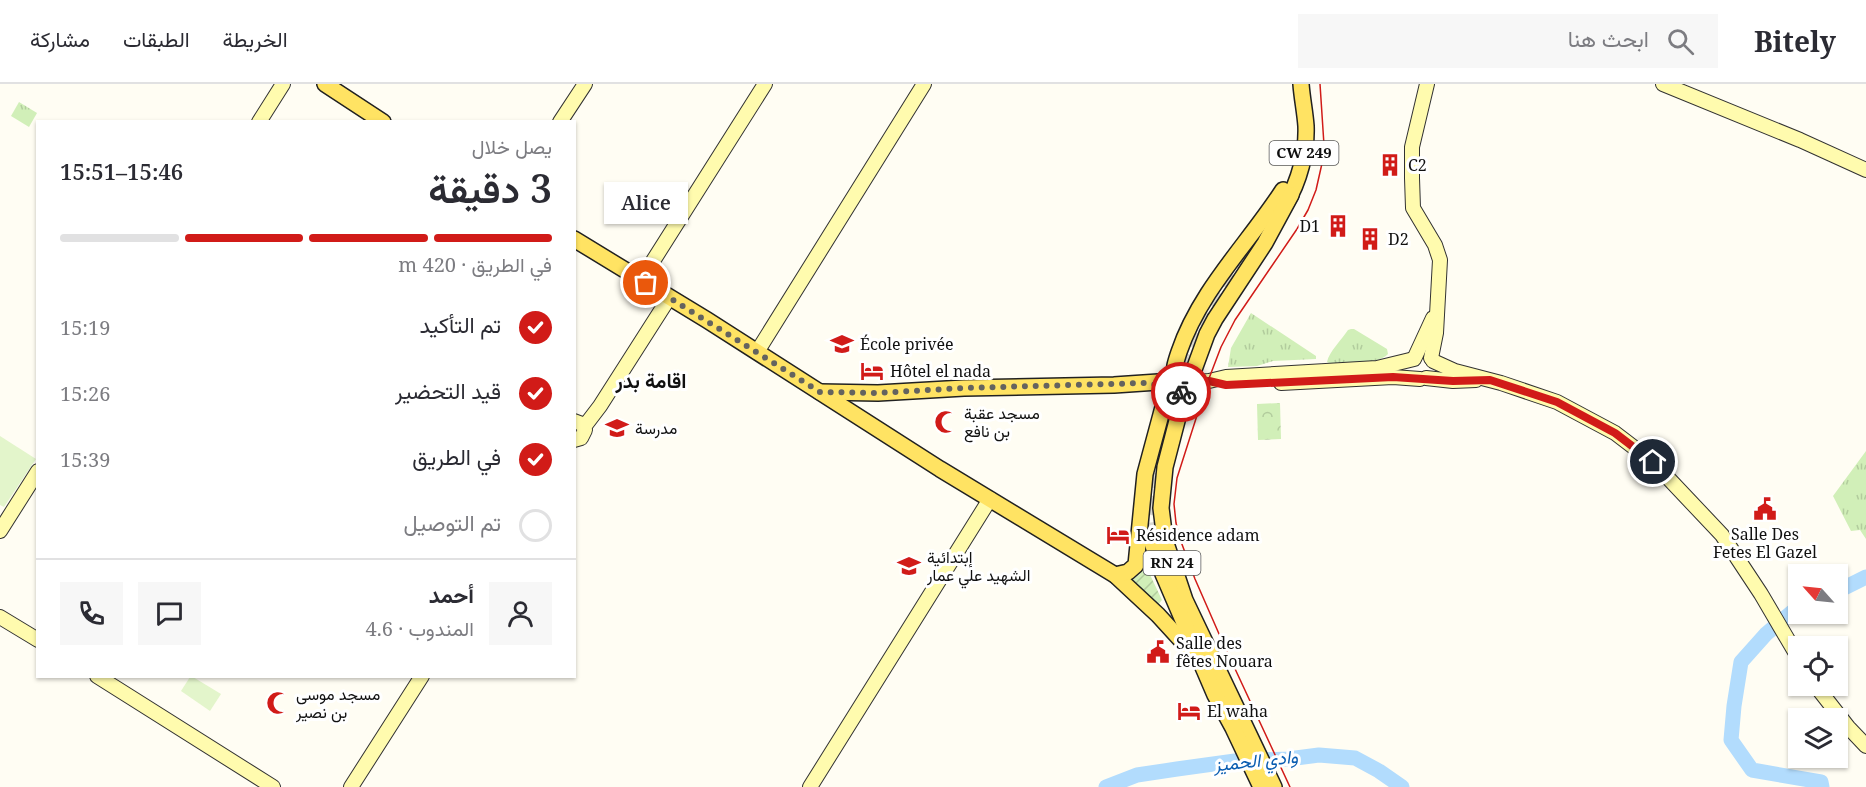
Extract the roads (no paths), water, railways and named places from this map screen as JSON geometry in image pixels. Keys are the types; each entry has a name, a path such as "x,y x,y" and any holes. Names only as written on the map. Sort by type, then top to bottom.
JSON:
{"main road":[{"path":"260,120 283,84"},
{"path":"325,84 380,120"},
{"path":"561,120 585,84"},
{"path":"642,280 765,84"},
{"path":"757,352 924,84"},
{"path":"1276,212 1287,192 1294,149 1296,129 1292,84"},
{"name":"CW 249","path":"1287,192 1300,170 1304,149 1306,128 1301,84"},
{"path":"1423,379 1434,371 1432,359 1436,333 1440,260 1435,245 1413,208 1412,196 1412,147 1427,84"},
{"path":"1663,84 1800,140 1866,170"},
{"path":"1179,380 1185,335 1200,305 1267,214 1287,192"},
{"name":"RN 24","path":"576,240 757,352 861,420 1115,575 1206,658"},
{"path":"576,440 584,435 579,423 600,406 667,296"},
{"path":"1423,379 1412,372 1411,365 1437,307"},
{"path":"1287,378 1377,368 1425,355 1455,371 1557,402 1615,433 1653,462 1722,535 1788,641"},
{"path":"820,392 878,393 964,388 1151,383 1166,376 1179,380 1209,381 1226,385 1253,380 1287,378 1393,377 1453,381 1490,380"},
{"path":"1151,383 1160,389 1179,380"},
{"name":"RN 24","path":"1115,575 1128,572 1136,565 1146,474 1161,412 1179,380"},
{"name":"RN 24","path":"1179,380 1178,420 1165,467 1161,508 1168,552 1206,658 1215,695 1240,728 1275,787"},
{"path":"835,402 878,393"},
{"path":"860,398 855,404 855,409 861,420"},
{"path":"1161,412 1173,411 1178,414 1178,420"},
{"path":"0,531 36,474"},
{"path":"810,787 990,499"},
{"name":"RN 24","path":"1141,519 1145,543 1156,573 1206,658"},
{"path":"1152,538 1181,598 1206,658"},
{"path":"0,617 36,639"},
{"path":"100,678 273,787"},
{"path":"342,787 410,678"},
{"path":"351,787 421,678"},
{"path":"1824,696 1866,746"},
{"name":"RN 24","path":"1240,728 1261,787"}],"waterway":[{"name":"وادي الحميز","path":"1848,586 1866,577"},
{"name":"وادي الحميز","path":"1788,615 1766,634 1741,662 1731,740 1752,770 1821,782 1822,787"},
{"name":"وادي الحميز","path":"1106,787 1137,775 1235,761 1319,755 1355,758 1402,787"}],"tunnel":[{"path":"1176,390 1201,321 1218,291 1257,237"},
{"path":"1153,511 1157,468 1162,449"},
{"path":"1149,500 1148,521 1151,540"}],"tram line":[{"path":"1290,787 1195,579 1180,539 1174,504 1177,478 1221,347 1235,320 1297,229 1316,190 1324,145 1320,84"}],"place":[{"name":"C2","path":"1390,165"},
{"name":"D1","path":"1338,226"},
{"name":"D2","path":"1370,239"},
{"name":"Alice","path":"646,283"},
{"name":"École privée","path":"842,344"},
{"name":"Hôtel el nada","path":"872,371"},
{"name":"مسجد عقبة بن نافع","path":"946,422"},
{"name":"مدرسة","path":"617,428"},
{"name":"Salle Des Fetes El Gazel","path":"1765,509"},
{"name":"Résidence adam","path":"1118,535"},
{"name":"إبتدائية الشهيد علي عمار","path":"909,566"},
{"name":"Salle des fêtes Nouara","path":"1158,652"},
{"name":"مسجد موسى بن نصير","path":"278,703"},
{"name":"El waha","path":"1189,711"}],"district":[{"name":"اقامة بدر","path":"651,381"}]}
